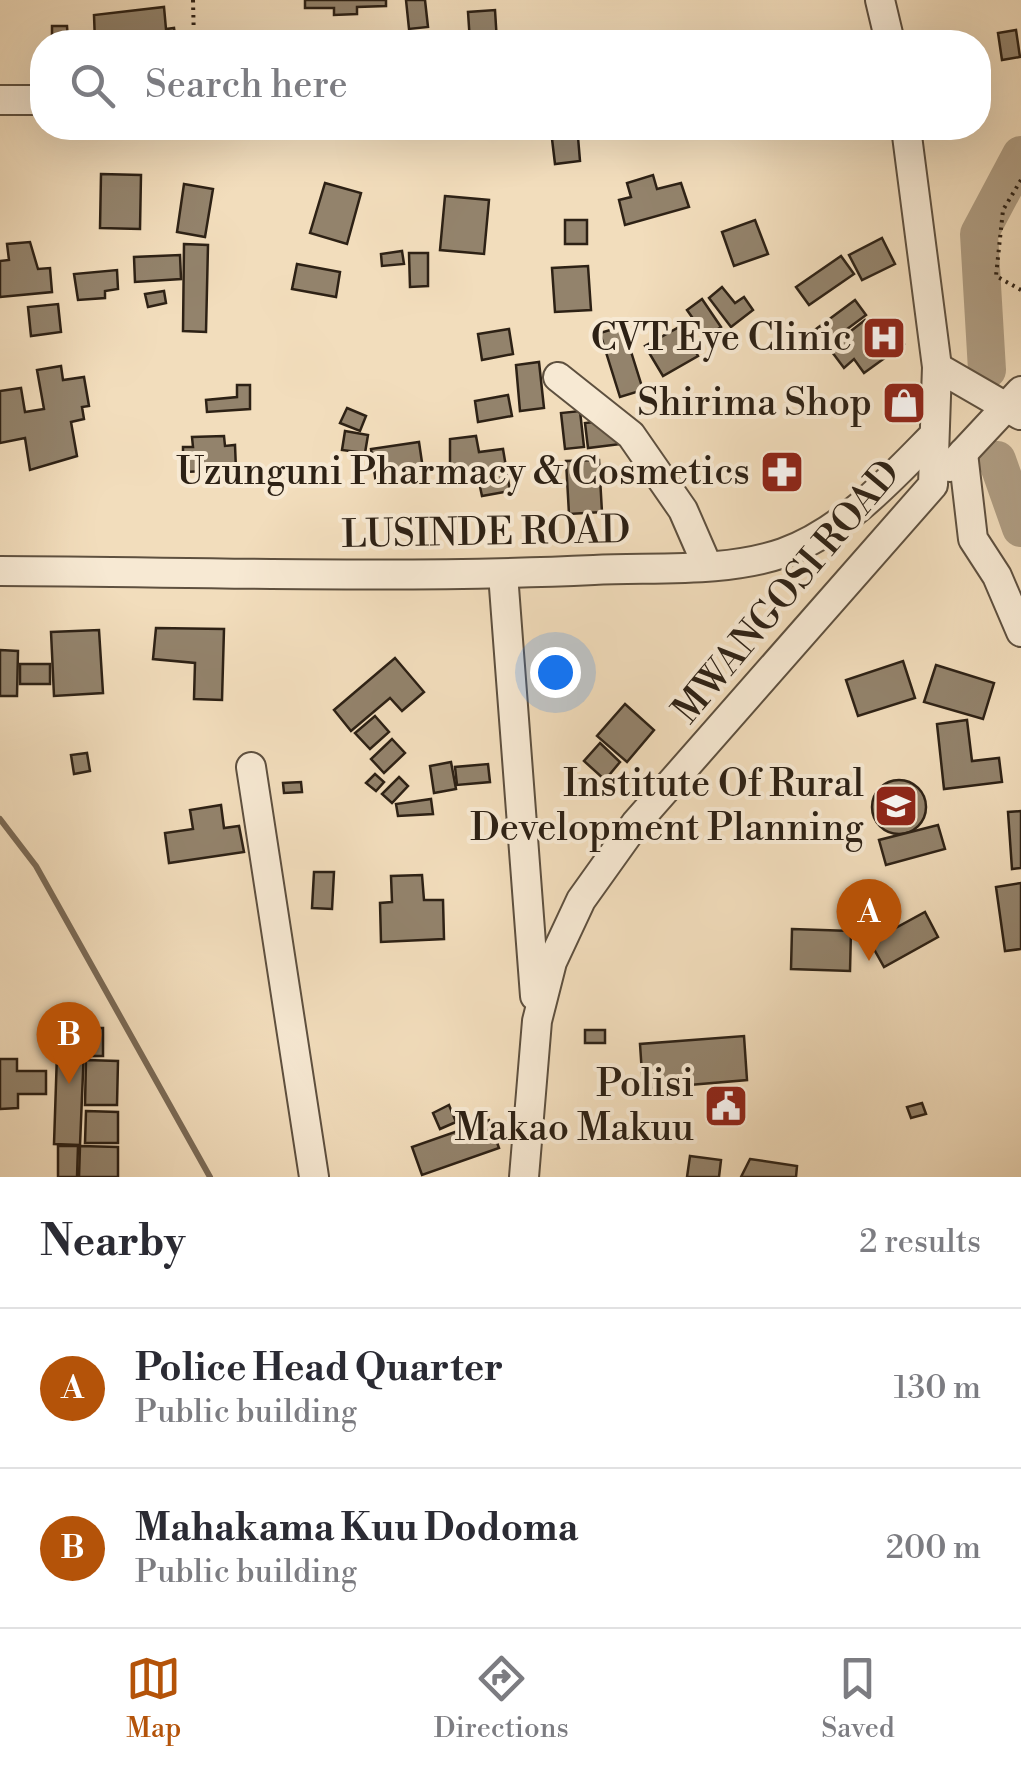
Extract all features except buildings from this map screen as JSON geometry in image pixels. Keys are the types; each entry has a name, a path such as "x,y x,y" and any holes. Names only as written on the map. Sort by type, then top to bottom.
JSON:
{"street":[{"path":"880,0 887,30"},
{"path":"0,100 30,100"},
{"name":"MWANGOSI ROAD","path":"521,1175 537,1021 552,962 581,900 636,823 934,486 932,437 937,367 908,140"},
{"path":"934,486 963,453 1016,405 937,367"},
{"path":"558,377 631,435 683,510 707,565"},
{"name":"LUSINDE ROAD","path":"0,571 502,574 707,565 780,554 811,540 880,490 932,437"},
{"path":"963,453 973,539 997,576 1021,632"},
{"path":"502,574 537,1021"},
{"path":"251,767 314,1177"}],"path":[{"path":"193,0 194,30"},
{"path":"1021,180 1003,210 996,276 1021,290"}],"waterway":[{"path":"987,370 979,234 1021,155"},
{"path":"997,460 1021,528"},
{"path":"0,819 36,866 210,1177"}],"place":[{"name":"CVT Eye Clinic","path":"884,338"},
{"name":"Shirima Shop","path":"904,403"},
{"name":"Uzunguni Pharmacy & Cosmetics","path":"782,472"},
{"name":"Institute Of Rural Development Planning","path":"896,806"},
{"name":"Police Head Quarter","path":"869,961"},
{"name":"Mahakama Kuu Dodoma","path":"69,1084"},
{"name":"Polisi Makao Makuu","path":"726,1106"}]}
